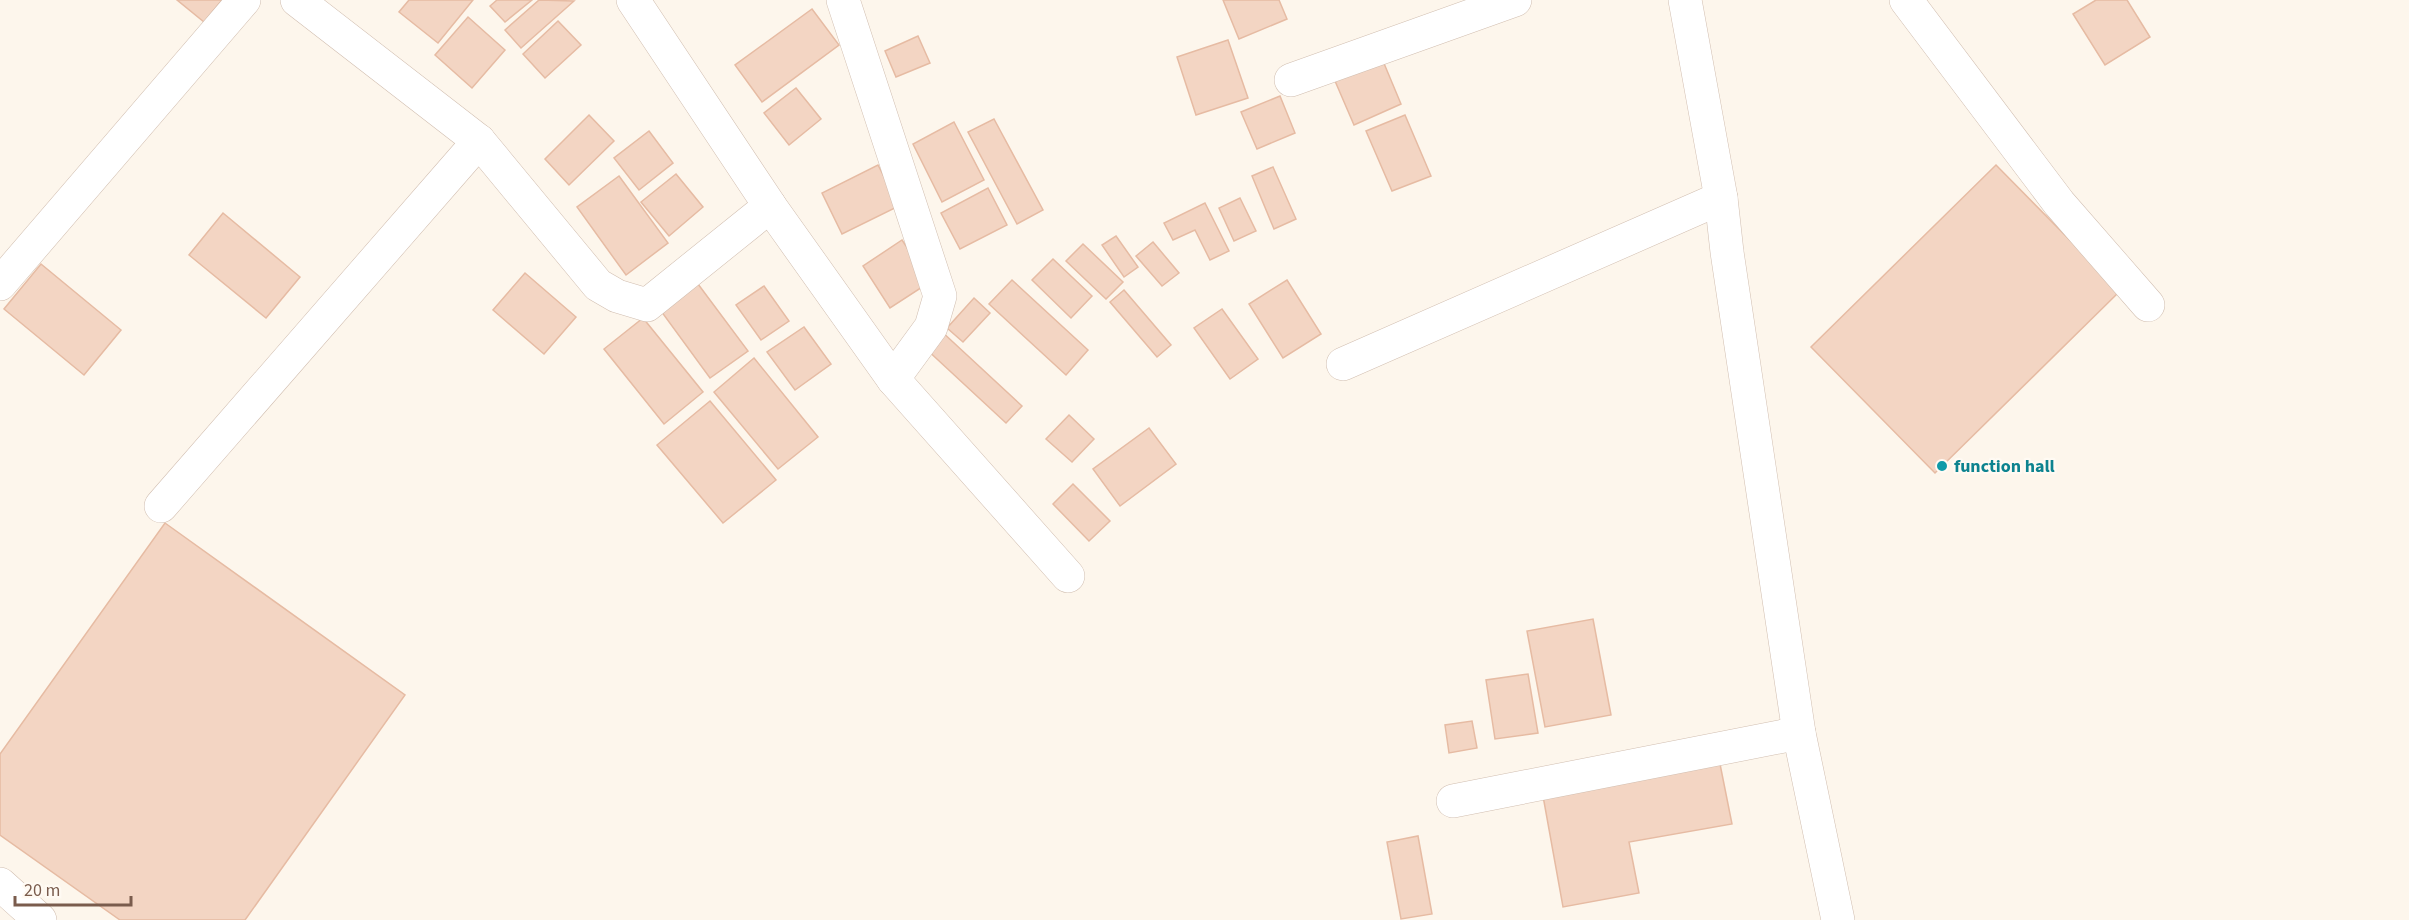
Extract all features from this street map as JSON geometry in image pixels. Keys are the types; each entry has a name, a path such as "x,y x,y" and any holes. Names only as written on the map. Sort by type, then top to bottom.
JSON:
{"street":[{"path":"0,284 244,0"},
{"path":"297,0 479,141 598,285 617,296 647,305 770,206"},
{"path":"633,0 770,206 893,379 1068,576"},
{"path":"843,0 940,296 931,327 893,379"},
{"path":"1291,80 1515,0"},
{"path":"1685,0 1721,198 1799,733 1838,920"},
{"path":"1906,0 2060,203 2148,305"},
{"path":"161,506 479,141"},
{"path":"1343,364 1721,198"},
{"path":"1453,801 1799,733"},
{"path":"0,884 40,920"}],"building":[{"path":"177,0 222,0 204,22"},
{"path":"409,0 473,0 438,43 399,12"},
{"path":"497,0 532,0 505,22 490,6"},
{"path":"539,0 574,1 521,48 505,30"},
{"path":"1223,0 1279,0 1287,19 1239,39"},
{"path":"2096,0 2127,0 2150,37 2105,65 2073,14"},
{"path":"812,9 839,45 762,102 735,65"},
{"path":"468,17 505,50 472,88 435,55"},
{"path":"558,21 581,45 545,78 523,54"},
{"path":"918,36 930,63 896,77 885,51"},
{"path":"1228,40 1248,98 1196,115 1177,57"},
{"path":"1383,61 1401,104 1354,125 1335,81"},
{"path":"796,88 821,119 789,145 764,113"},
{"path":"1280,96 1295,133 1257,149 1241,112"},
{"path":"589,115 614,141 569,185 545,159"},
{"path":"1405,115 1431,176 1392,191 1366,131"},
{"path":"994,119 1043,210 1017,224 968,132"},
{"path":"954,122 984,180 942,202 913,144"},
{"path":"649,131 673,163 639,190 614,158"},
{"path":"878,165 899,206 842,234 822,193"},
{"path":"1996,165 2120,291 1935,473 1811,347"},
{"path":"1273,167 1296,219 1274,229 1252,176"},
{"path":"676,174 703,207 669,236 641,202"},
{"path":"619,176 668,243 626,275 577,207"},
{"path":"988,188 1007,225 960,249 941,213"},
{"path":"1240,198 1256,231 1234,241 1219,208"},
{"path":"1205,203 1229,251 1210,260 1195,230 1173,240 1164,223"},
{"path":"223,213 300,277 266,318 189,255"},
{"path":"1116,236 1138,267 1124,277 1102,245"},
{"path":"902,240 930,282 890,308 863,266"},
{"path":"1153,242 1179,273 1162,286 1136,256"},
{"path":"1083,244 1123,282 1106,299 1066,261"},
{"path":"1053,259 1092,296 1071,318 1032,280"},
{"path":"41,264 121,330 84,375 4,309"},
{"path":"525,273 576,317 544,354 493,310"},
{"path":"1012,280 1088,350 1066,375 989,304"},
{"path":"1287,280 1321,334 1283,358 1249,304"},
{"path":"698,284 748,351 710,378 661,311"},
{"path":"764,286 789,321 761,340 736,305"},
{"path":"1124,290 1171,345 1157,357 1110,302"},
{"path":"974,298 990,313 963,342 947,328"},
{"path":"1222,309 1258,359 1230,379 1194,328"},
{"path":"643,318 703,392 664,424 604,349"},
{"path":"804,327 831,364 795,390 767,352"},
{"path":"940,330 1022,406 1006,423 924,347"},
{"path":"754,358 818,437 778,469 714,392"},
{"path":"710,401 776,480 723,523 657,445"},
{"path":"1069,415 1094,439 1072,462 1046,439"},
{"path":"1149,428 1176,464 1120,506 1093,469"},
{"path":"1073,484 1110,521 1089,541 1053,504"},
{"path":"165,523 405,695 245,920 120,920 0,835 0,754"},
{"path":"1593,619 1611,715 1545,727 1527,631"},
{"path":"1528,674 1538,733 1495,739 1486,680"},
{"path":"1472,721 1477,748 1449,753 1445,725"},
{"path":"1720,764 1732,824 1629,842 1639,893 1563,907 1543,796"},
{"path":"1418,836 1432,914 1401,919 1387,842"}],"place":[{"name":"function hall","path":"1942,466"}]}
